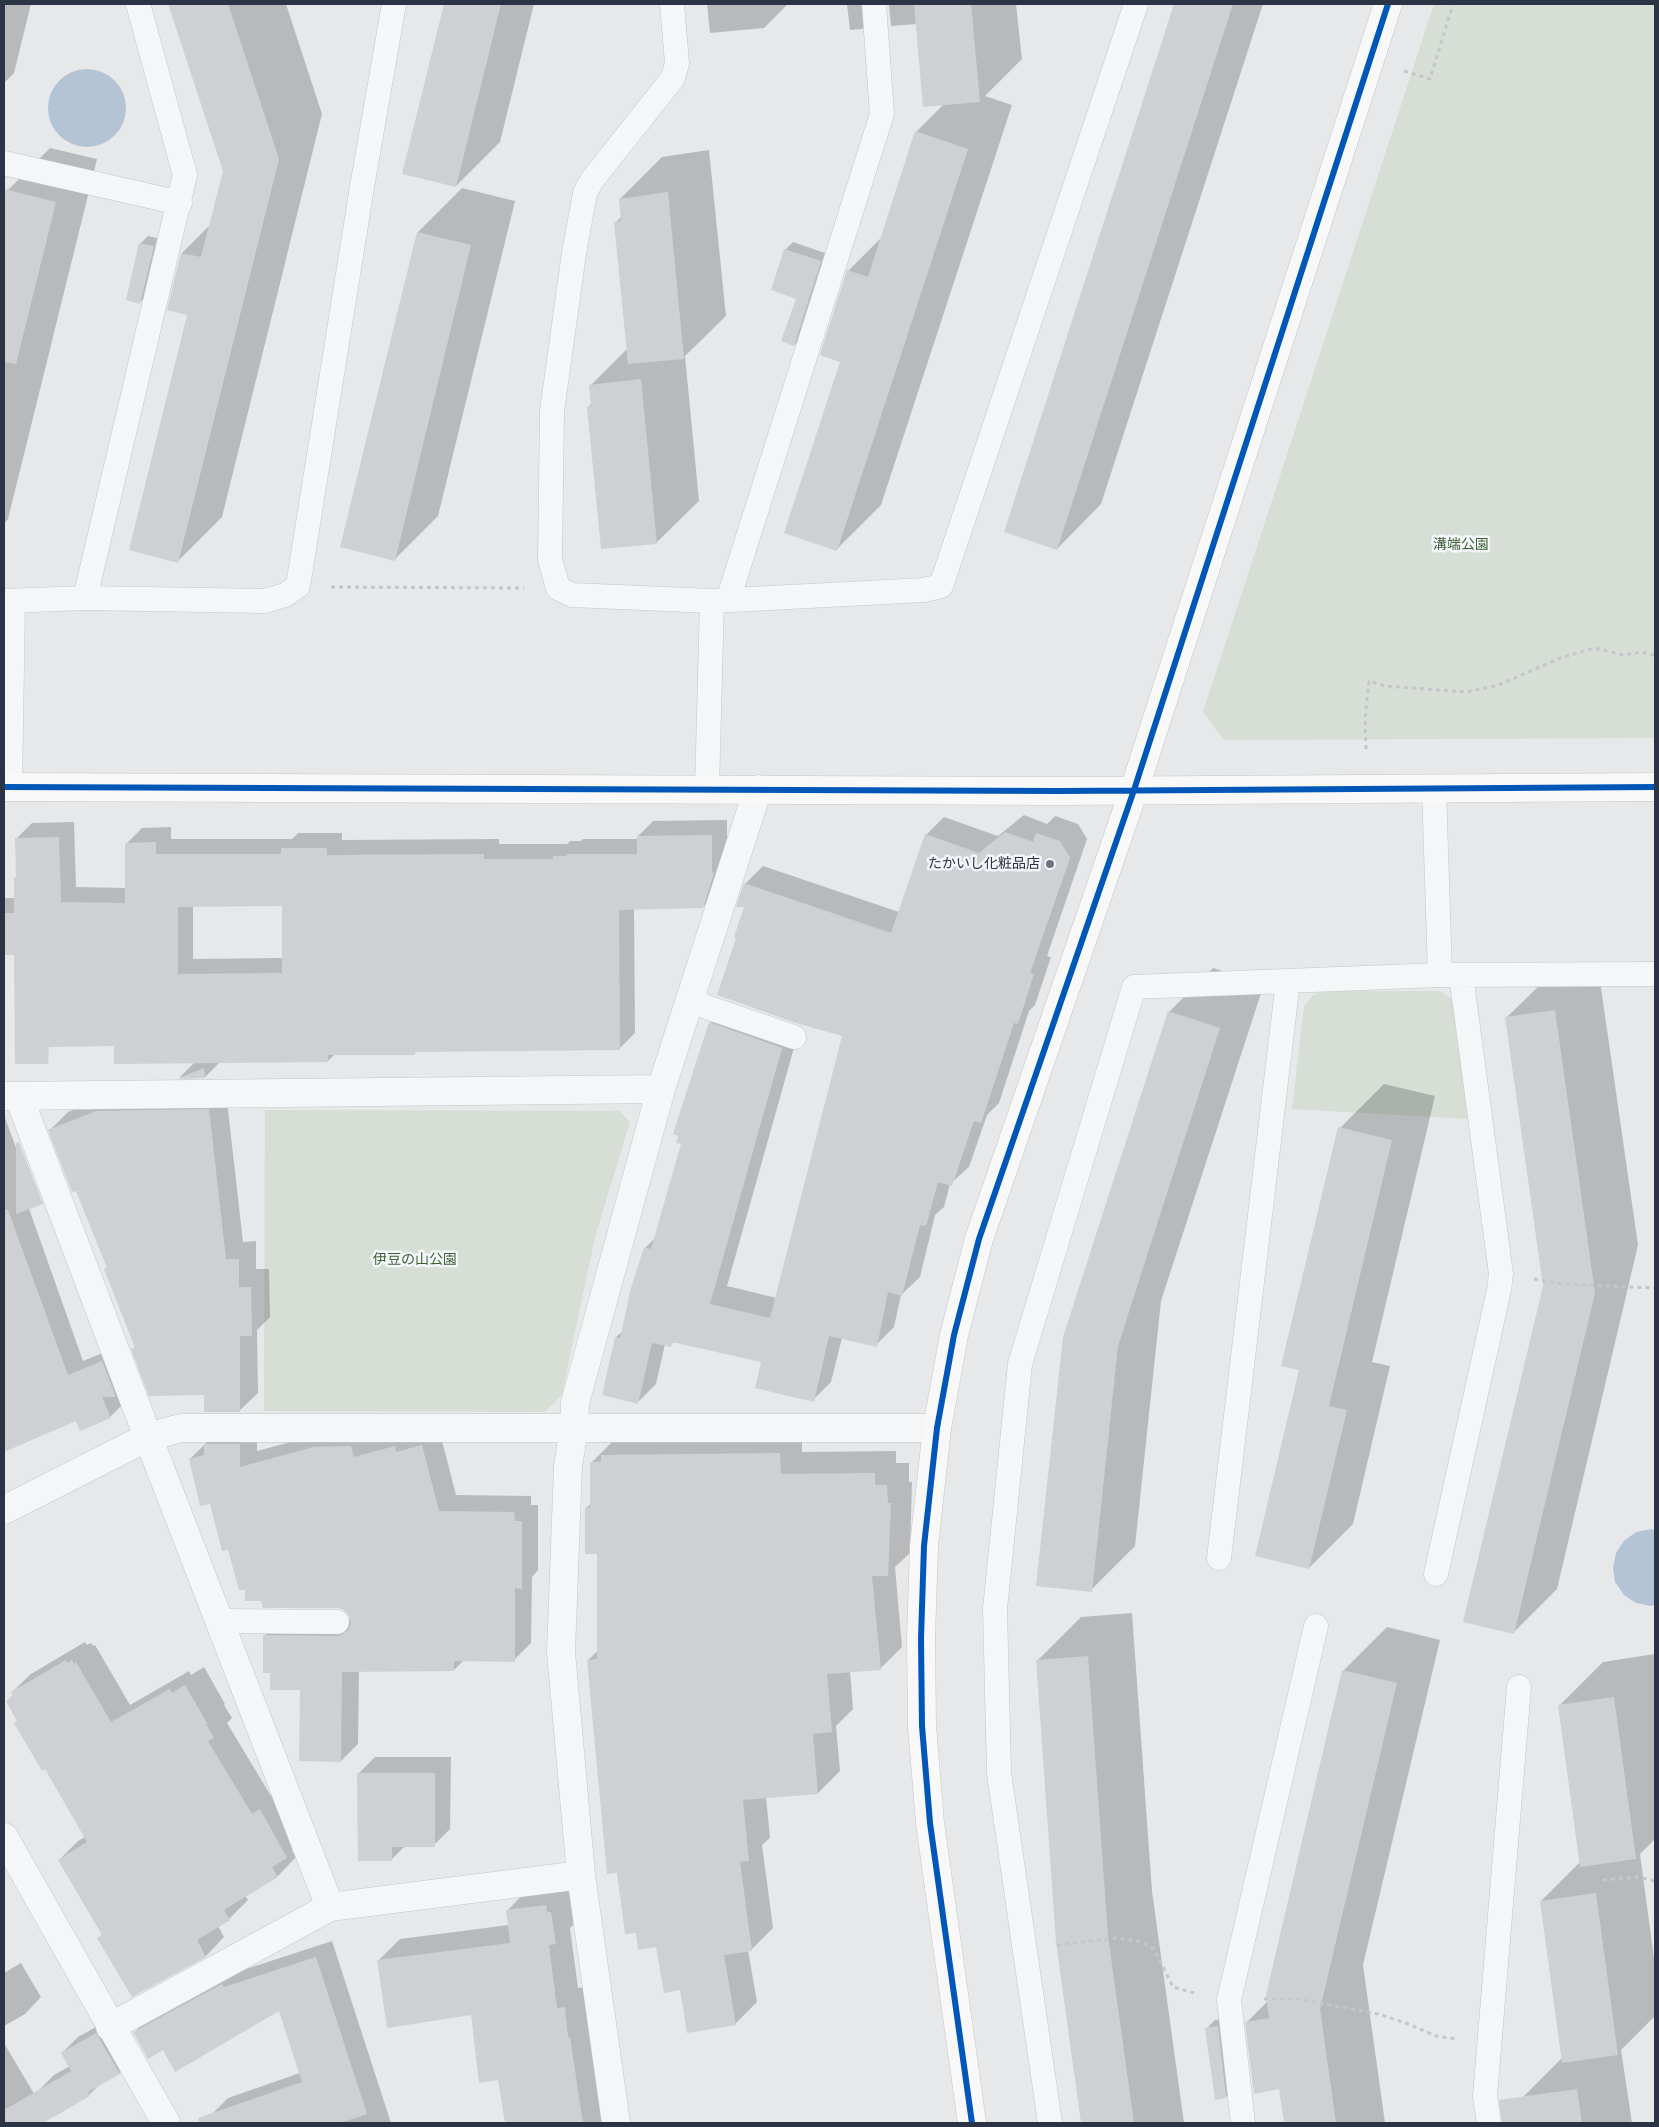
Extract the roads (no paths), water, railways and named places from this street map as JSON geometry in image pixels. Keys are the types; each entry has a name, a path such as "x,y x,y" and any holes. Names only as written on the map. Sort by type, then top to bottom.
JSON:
{"street":[{"path":"972,2123 930,1823 922,1726 921,1638 924,1546 937,1428 954,1335 979,1239 1134,790 1388,4"},
{"path":"7,787 1134,790 1655,788"},
{"path":"616,2123 581,1875 561,1652 568,1466 574,1428 575,1404 661,1089 758,789"},
{"path":"330,1907 148,1437 12,1097 661,1089"},
{"path":"4,1510 148,1437 182,1428 937,1428"},
{"path":"4,1837 110,2028 166,2123"},
{"path":"110,2028 330,1907 581,1875"}],"lane":[{"path":"85,598 180,203 185,175 138,4"},
{"path":"7,787 8,602 85,598 264,601 285,595 298,586 360,196 394,4"},
{"path":"672,4 677,63 673,78 592,180 586,193 574,253 552,411 550,559 558,588 572,595 720,600 924,590 941,586 1136,4"},
{"path":"706,789 720,600 882,114 874,4"},
{"path":"4,163 180,203"},
{"path":"1434,788 1450,975 1501,1274 1436,1574"},
{"path":"1050,2123 999,1773 995,1609 1020,1364 1134,988 1450,975 1655,974"},
{"path":"1219,1558 1288,981"},
{"path":"689,1001 794,1037"},
{"path":"220,1621 337,1622"},
{"path":"1243,2123 1229,2000 1316,1626"},
{"path":"1489,2123 1485,2096 1519,1687"}],"water":[{"path":"87,69 102,72 119,86 123,93 126,108 123,123 109,140 102,144 87,147 72,144 55,130 51,123 48,108 51,93 65,76 72,72"},
{"path":"1655,1530 1655,1605 1651,1606 1636,1603 1624,1595 1615,1582 1613,1568 1616,1553 1624,1541 1636,1532"}],"place":[{"name":"たかいし化粧品店","path":"1050,864"}],"park label":[{"name":"溝端公園","path":"1461,545"},
{"name":"伊豆の山公園","path":"415,1260"}]}
